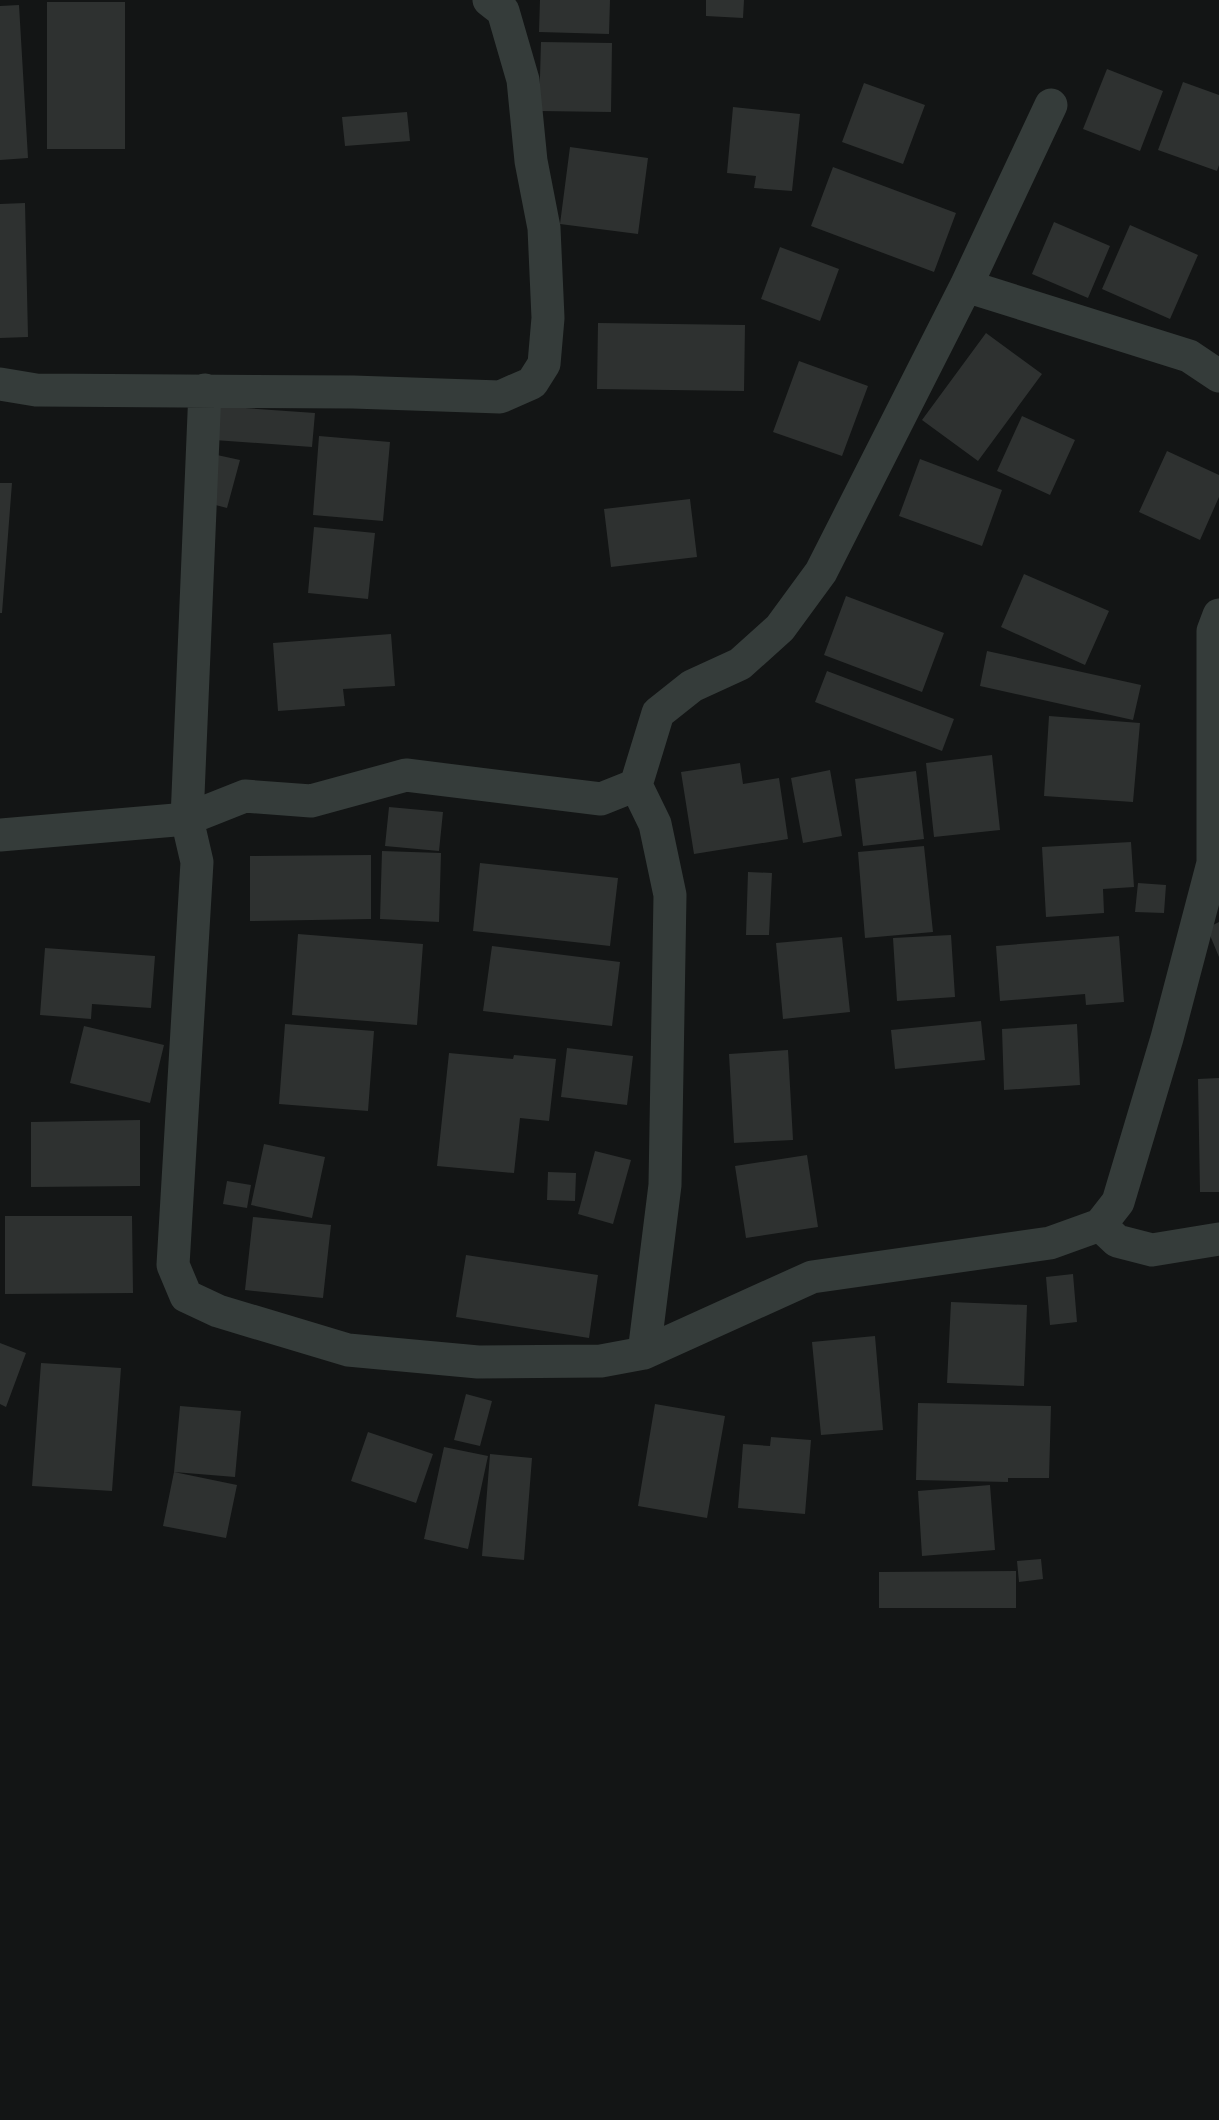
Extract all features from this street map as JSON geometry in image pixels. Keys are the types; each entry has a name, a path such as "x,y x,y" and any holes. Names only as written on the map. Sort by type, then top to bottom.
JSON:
{"street":[{"path":"0,384 36,390 205,390 500,397 532,383 544,364 548,318 544,228 531,161 523,80 503,11 489,0"},
{"path":"644,1353 664,1185 670,894 655,824 636,785 658,713 692,686 740,664 780,628 821,572 966,286 1051,105"},
{"path":"966,286 1189,356 1219,376"},
{"path":"205,390 187,819 197,862 173,1265 186,1296 218,1311 348,1350 478,1362 601,1361 644,1353 812,1277 1050,1243 1100,1225 1118,1202 1167,1038 1216,848 1213,631 1219,615"},
{"path":"0,835 187,819 245,796 311,801 406,775 601,799 636,785"},
{"path":"1100,1225 1117,1241 1152,1250 1219,1239"}],"building":[{"path":"540,0 610,0 609,34 539,32"},
{"path":"706,0 744,0 743,18 706,16"},
{"path":"47,2 125,2 125,149 47,149"},
{"path":"19,5 28,158 0,160 0,6"},
{"path":"541,42 612,43 611,112 539,111"},
{"path":"1107,69 1163,91 1140,151 1083,129"},
{"path":"1183,82 1219,95 1219,165 1217,171 1158,150"},
{"path":"864,83 925,105 903,164 842,142"},
{"path":"733,107 800,114 792,191 754,188 756,176 727,173"},
{"path":"407,112 410,141 345,146 342,117"},
{"path":"570,147 648,158 638,234 560,224"},
{"path":"833,167 956,213 934,272 811,226"},
{"path":"25,203 28,337 0,338 0,204"},
{"path":"1054,222 1110,246 1088,298 1032,274"},
{"path":"1130,225 1198,255 1170,319 1102,289"},
{"path":"780,247 839,269 820,321 761,299"},
{"path":"598,323 745,325 744,391 597,389"},
{"path":"986,333 1042,374 978,461 922,420"},
{"path":"799,361 868,386 842,456 773,432"},
{"path":"217,406 315,413 312,447 214,440"},
{"path":"1022,416 1075,440 1050,495 997,471"},
{"path":"319,436 390,442 383,521 313,515"},
{"path":"1167,451 1219,475 1219,497 1200,540 1139,512"},
{"path":"217,455 240,460 227,508 204,502"},
{"path":"920,459 1002,490 982,546 899,516"},
{"path":"0,483 12,483 2,613 0,613"},
{"path":"690,499 697,557 611,567 604,509"},
{"path":"314,527 375,533 368,599 308,593"},
{"path":"1024,574 1109,611 1085,665 1001,627"},
{"path":"846,596 944,633 922,692 824,655"},
{"path":"391,634 395,686 343,689 345,706 278,711 273,643"},
{"path":"987,651 1141,685 1133,720 980,686"},
{"path":"827,671 954,719 942,751 815,702"},
{"path":"1049,716 1140,723 1133,802 1044,796"},
{"path":"992,755 1000,830 934,837 926,763"},
{"path":"740,763 743,784 779,778 788,839 694,854 681,772"},
{"path":"830,770 842,836 803,843 791,778"},
{"path":"916,771 924,839 863,846 855,779"},
{"path":"389,807 443,812 439,851 385,846"},
{"path":"1131,842 1134,887 1103,889 1104,913 1046,917 1042,847"},
{"path":"924,846 933,932 865,938 858,852"},
{"path":"382,851 441,853 439,922 380,919"},
{"path":"371,855 371,919 250,921 250,856"},
{"path":"480,863 618,878 610,946 473,931"},
{"path":"748,872 772,873 769,935 746,935"},
{"path":"1138,883 1166,885 1164,913 1135,912"},
{"path":"1219,922 1219,957 1207,928"},
{"path":"298,934 423,944 417,1025 292,1015"},
{"path":"951,935 955,997 897,1001 893,938"},
{"path":"1119,936 1124,1002 1086,1005 1085,994 1000,1001 996,946"},
{"path":"842,937 850,1012 783,1019 776,943"},
{"path":"492,946 620,962 612,1026 483,1011"},
{"path":"45,948 155,956 151,1008 92,1004 91,1019 40,1015"},
{"path":"981,1021 985,1060 895,1069 891,1030"},
{"path":"285,1024 374,1031 368,1111 279,1104"},
{"path":"1077,1024 1080,1085 1004,1090 1002,1029"},
{"path":"84,1026 164,1045 150,1103 70,1083"},
{"path":"567,1048 633,1056 627,1105 561,1097"},
{"path":"788,1050 793,1140 734,1143 729,1054"},
{"path":"449,1053 513,1059 514,1055 556,1059 549,1121 520,1118 514,1173 437,1166"},
{"path":"1219,1078 1219,1192 1200,1192 1198,1079"},
{"path":"140,1120 140,1186 31,1187 31,1122"},
{"path":"264,1144 325,1157 312,1218 251,1205"},
{"path":"595,1151 631,1160 613,1224 578,1214"},
{"path":"807,1155 818,1227 746,1238 735,1166"},
{"path":"548,1172 576,1173 575,1201 547,1200"},
{"path":"227,1181 251,1185 247,1208 223,1204"},
{"path":"5,1216 132,1216 133,1293 5,1294"},
{"path":"253,1217 331,1225 323,1298 245,1290"},
{"path":"466,1255 598,1275 589,1338 456,1317"},
{"path":"1073,1274 1077,1322 1050,1325 1046,1277"},
{"path":"951,1302 1027,1305 1024,1386 947,1383"},
{"path":"875,1336 883,1430 821,1435 812,1342"},
{"path":"0,1343 26,1353 6,1407 0,1404"},
{"path":"41,1363 121,1368 112,1491 32,1486"},
{"path":"466,1394 492,1401 480,1446 454,1440"},
{"path":"918,1403 1051,1406 1049,1478 1008,1478 1008,1482 916,1480"},
{"path":"655,1404 725,1416 707,1518 638,1506"},
{"path":"180,1406 241,1411 235,1477 174,1472"},
{"path":"368,1432 433,1454 416,1503 351,1481"},
{"path":"771,1437 811,1440 805,1514 738,1508 743,1444 770,1446"},
{"path":"444,1447 488,1456 468,1549 424,1539"},
{"path":"490,1454 532,1458 524,1560 482,1556"},
{"path":"174,1472 237,1485 226,1538 163,1526"},
{"path":"990,1485 995,1550 922,1556 918,1491"},
{"path":"1041,1559 1043,1579 1019,1582 1017,1561"},
{"path":"1016,1571 1016,1608 879,1608 879,1572"}]}
